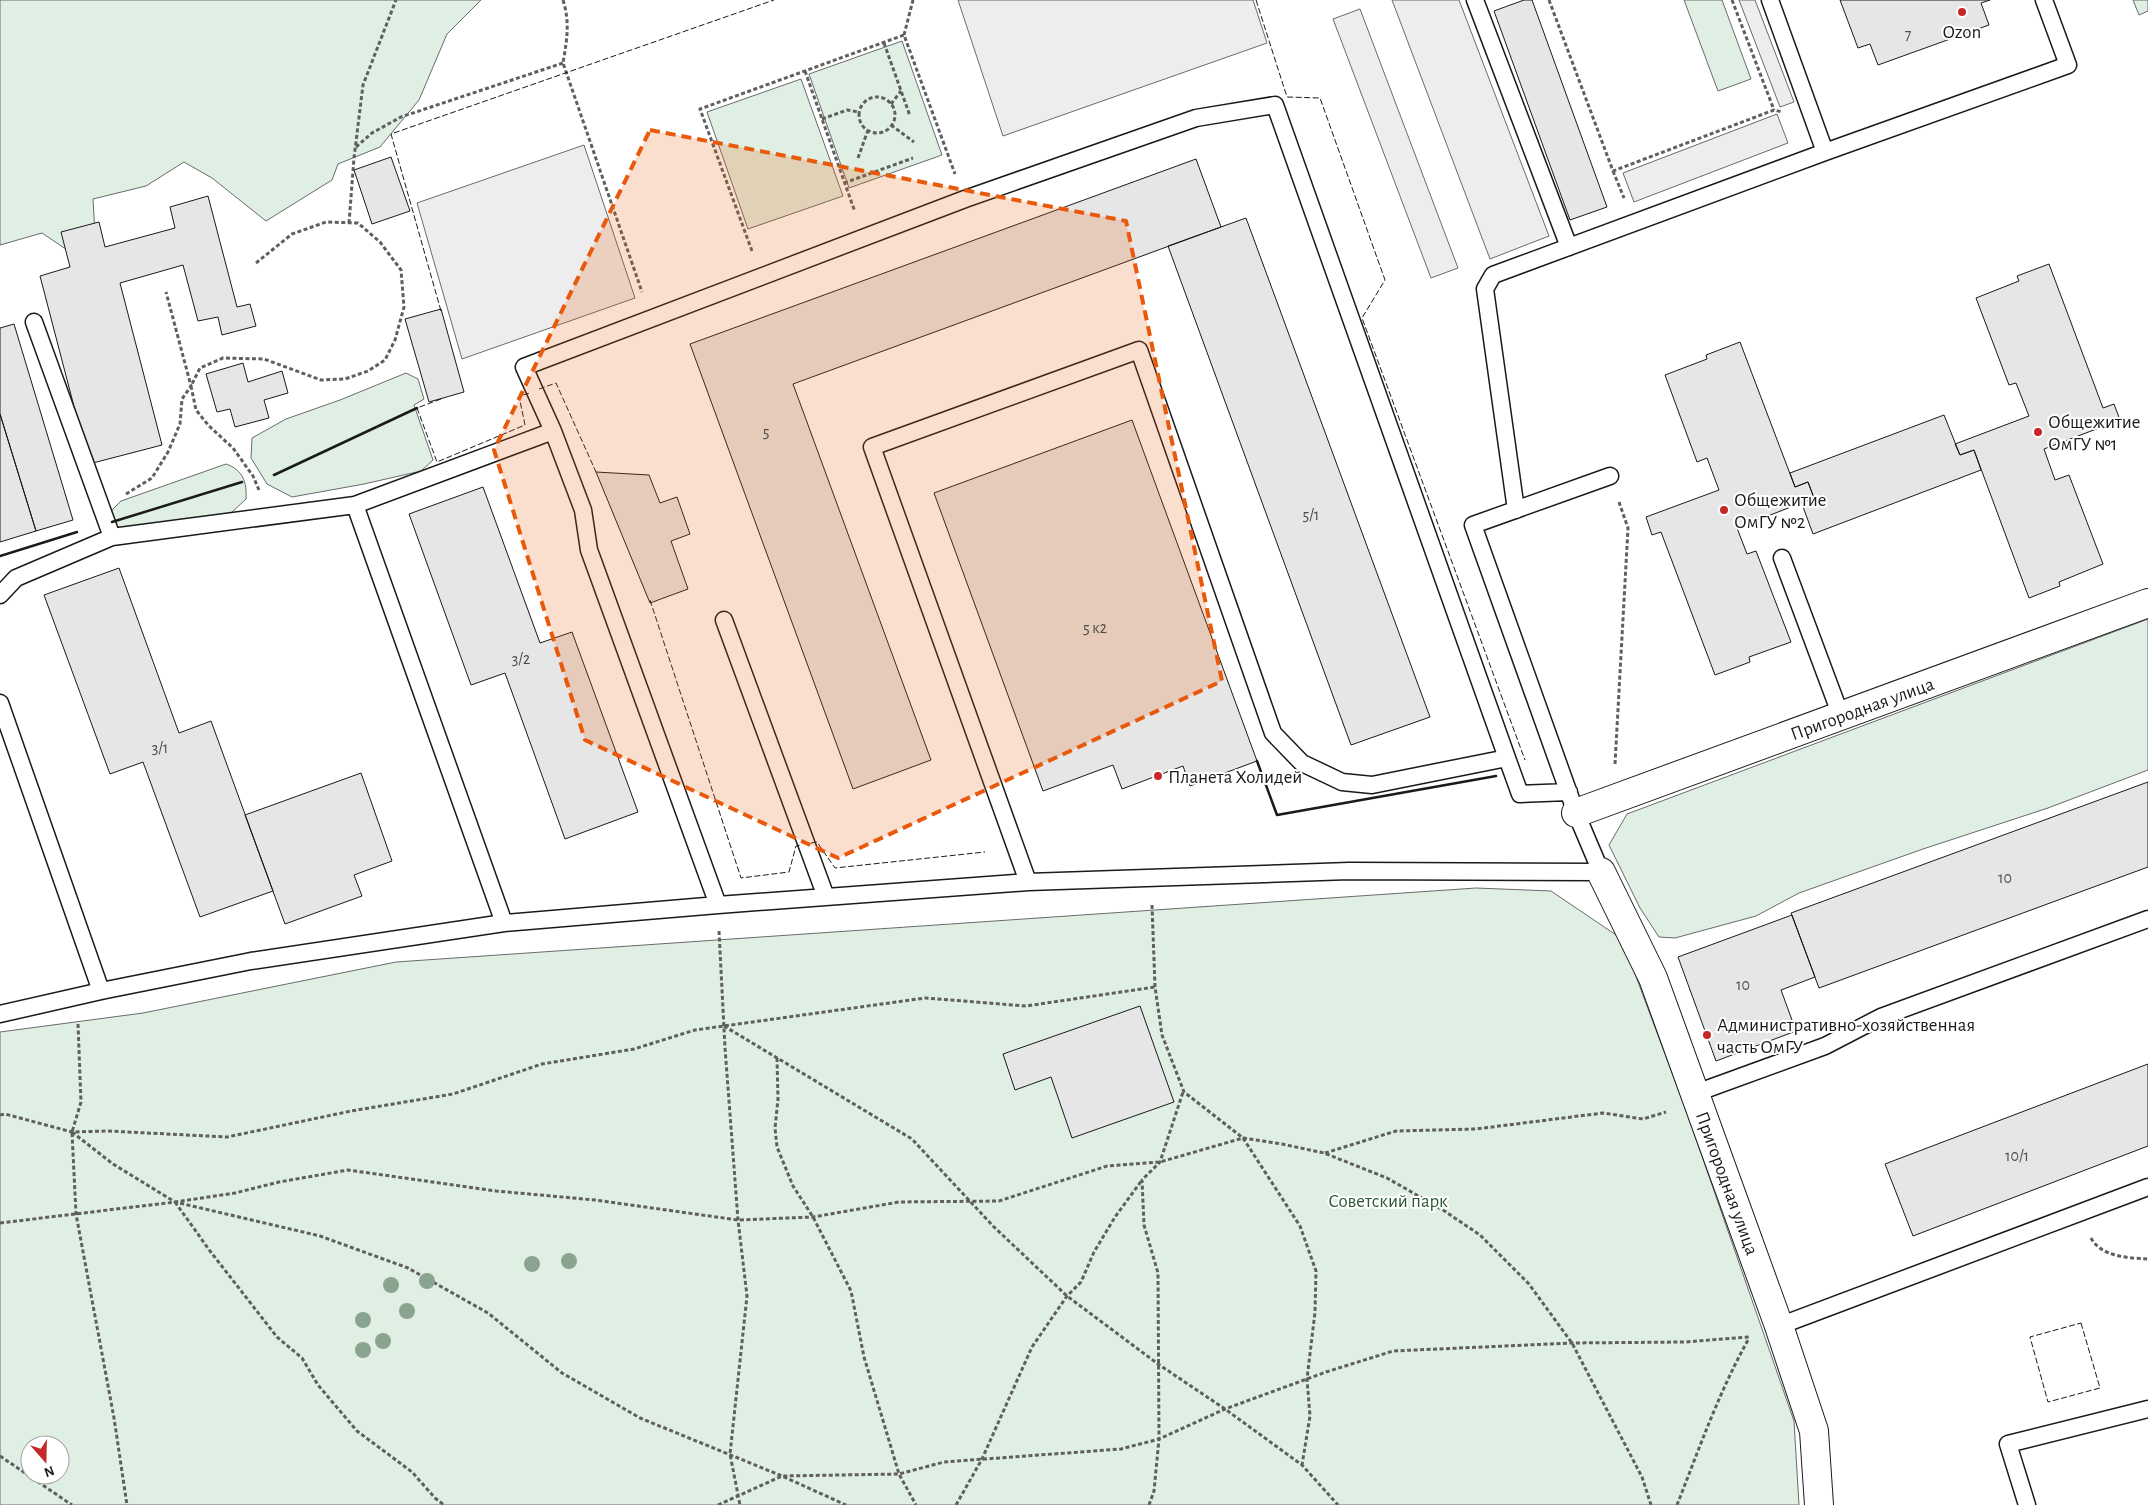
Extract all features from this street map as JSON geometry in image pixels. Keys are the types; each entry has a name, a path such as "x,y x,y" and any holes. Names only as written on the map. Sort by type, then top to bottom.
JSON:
{"street":[{"name":"Пригородная улица","path":"1573,802 1613,799 2148,603"},
{"name":"Пригородная улица","path":"1601,872 1653,978 1779,1326 1814,1431 1818,1505"}],"lane":[{"path":"1475,0 1570,247"},
{"path":"1770,0 1825,152"},
{"path":"1516,510 1485,289 1493,275 1825,152 2068,65 2044,0"},
{"path":"718,905 589,550 583,510 553,431 524,366 965,199 1196,118 1275,105 1520,794 1573,802"},
{"path":"34,322 112,537"},
{"path":"1028,882 872,447 1139,350 1273,733 1302,764 1342,782 1372,786 1507,758"},
{"path":"0,595 16,578 112,537 355,505 553,431"},
{"path":"0,1014 101,991 252,961 504,923 1028,882 1349,871 1601,872 1573,802 1473,525 1610,476"},
{"path":"355,505 504,923"},
{"path":"1782,558 1841,716"},
{"path":"724,620 826,897"},
{"path":"0,703 101,991"},
{"path":"1696,1094 1825,1046 1881,1017 2148,919"},
{"path":"1779,1326 2148,1187"},
{"path":"2027,1505 2008,1444 2148,1409"}],"path":[{"path":"349,223 355,147 363,85 396,0"},
{"path":"563,0 567,12 568,36 562,63 650,317"},
{"path":"913,0 904,35 965,199"},
{"path":"1548,0 1613,171 1774,110 1732,0"},
{"path":"761,275 700,109 904,35"},
{"path":"884,43 910,116"},
{"path":"355,147 372,133 401,117 562,63"},
{"path":"805,71 864,237"},
{"path":"891,104 901,91"},
{"path":"872,98 881,98 891,104 895,119 882,132 868,130 860,120 859,112 864,103 872,98"},
{"path":"822,119 847,110 859,112"},
{"path":"891,125 914,142"},
{"path":"858,158 868,130"},
{"path":"844,183 913,158"},
{"path":"104,514 117,499 152,478 168,452 180,424 182,398 191,386 200,368 223,358 264,359 321,380 345,379 368,371 385,360 395,340 404,307 401,270 380,242 358,223 326,222 292,234 256,263"},
{"path":"166,292 196,410 209,426 234,448 253,476 270,516"},
{"path":"1610,476 1628,528 1613,799"},
{"path":"1151,878 1155,987 1162,1035 1184,1092 1243,1138 1300,1226 1316,1271 1315,1312 1307,1379 1310,1416 1302,1465"},
{"path":"718,905 724,1026 738,1220 747,1296 730,1454 740,1505"},
{"path":"0,1115 4,1114 72,1132 125,1131 227,1137 352,1111 452,1094 542,1064 634,1049 695,1030 925,998 1026,1006 1155,987"},
{"path":"77,997 81,1102 72,1132 76,1214 114,1418 127,1505"},
{"path":"724,1026 912,1139 993,1226 1067,1296 1158,1364 1225,1409 1302,1465 1338,1505"},
{"path":"777,1058 778,1098 774,1128 776,1147 793,1186 813,1217 851,1291 864,1357 899,1474 916,1505"},
{"path":"956,1505 982,1459 1032,1347 1067,1296 1081,1282 1094,1252 1114,1216 1142,1180 1160,1162 1184,1092"},
{"path":"1324,1153 1396,1131 1476,1129 1603,1113 1643,1119 1672,1111 1696,1094"},
{"path":"72,1132 113,1164 175,1202 320,1236 408,1268 488,1313 562,1372 640,1418 730,1454 846,1505"},
{"path":"0,1223 235,1193 279,1182 348,1170 496,1191 595,1200 738,1220 813,1217 899,1202 999,1200 1107,1166 1160,1162 1243,1138 1324,1153 1387,1178 1443,1210 1480,1235 1529,1284 1572,1343 1642,1477 1652,1505"},
{"path":"1142,1180 1144,1225 1158,1274 1159,1439 1154,1492 1149,1505"},
{"path":"175,1202 210,1251 277,1337 302,1358 318,1386 357,1431 412,1472 435,1498 444,1505"},
{"path":"2078,1213 2094,1244 2122,1258 2148,1259"},
{"path":"718,1505 782,1476 899,1474 944,1462 1121,1449 1159,1439 1225,1409 1307,1379 1394,1351 1572,1343 1685,1342 1729,1337 1750,1337 1779,1326"},
{"path":"1678,1505 1709,1424 1736,1361 1750,1337"},
{"path":"0,1456 72,1505"}],"highlighted area":[{"path":"650,130 1126,221 1222,681 838,858 585,740 494,450"}],"green space":[{"path":"0,0 481,0 447,34 419,100 380,147 338,164 332,180 266,221 212,178 184,162 146,186 93,199 95,234 79,258 42,233 0,245"},
{"path":"1684,0 1722,0 1751,79 1718,91"},
{"path":"2133,0 2148,0 2148,11 2139,15"},
{"path":"902,41 942,155 849,188 809,74"},
{"path":"801,79 843,196 748,229 707,112"},
{"path":"406,373 418,379 424,399 414,405 433,460 421,471 292,497 267,484 251,458 252,438 286,419 340,400"},
{"path":"226,464 240,473 246,487 246,499 231,513 117,529 110,512 121,501"},
{"path":"2148,619 2148,770 2048,808 1923,849 1799,893 1756,916 1675,938 1659,937 1640,908 1609,845 1627,814"},
{"name":"Советский парк","path":"1476,888 1551,891 1622,939 1687,1113 1794,1421 1799,1505 0,1505 0,1032 143,1013 396,962"}],"shaded area":[{"path":"958,0 1253,0 1267,43 1003,136"},
{"path":"1392,0 1459,0 1549,236 1490,259"},
{"path":"1739,0 1755,0 1794,102 1780,107"},
{"path":"1360,9 1458,268 1431,278 1333,19"},
{"path":"1777,114 1788,143 1634,202 1623,173"},
{"path":"584,145 635,298 462,359 417,203"}],"building":[{"path":"1524,0 1532,0 1607,207 1570,220 1494,11"},
{"path":"1840,0 1990,0 1981,3 1989,25 1878,65 1870,44 1858,48"},
{"path":"391,157 410,211 372,224 354,170"},
{"path":"1196,159 1221,227 793,384 931,760 853,789 690,344"},
{"path":"208,196 237,307 250,304 256,326 222,335 218,317 198,321 183,265 120,283 162,445 89,464 40,276 70,267 61,232 99,222 105,247 175,228 170,207"},
{"path":"1246,218 1430,717 1351,745 1168,246"},
{"name":"Общежитие ОмГУ №1","path":"2049,264 2103,408 2114,404 2120,420 2044,449 2055,480 2069,475 2103,564 2059,582 2060,586 2029,598 1974,450 1960,455 1955,444 2029,416 2016,383 2009,385 1976,298 2019,281 2017,276"},
{"path":"441,309 464,392 429,402 405,319"},
{"path":"14,324 73,520 36,531 0,414 0,328"},
{"name":"Общежитие ОмГУ №2","path":"1740,342 1795,487 1808,482 1814,498 1737,528 1747,554 1756,551 1791,642 1749,657 1750,662 1715,675 1661,532 1652,535 1646,517 1719,490 1707,458 1697,462 1665,375 1707,359 1706,355"},
{"path":"243,363 248,382 282,371 288,393 264,400 269,418 235,427 230,409 217,412 206,374"},
{"path":"0,414 36,531 0,542"},
{"path":"1944,415 1960,455 1974,450 1981,470 1813,534 1802,504 1814,498 1808,482 1795,487 1790,473"},
{"path":"1132,420 1257,761 1190,786 1183,766 1122,789 1113,765 1043,791 934,493"},
{"path":"596,472 649,475 660,503 677,497 690,534 671,541 688,589 650,603"},
{"path":"483,487 540,643 572,632 638,812 565,839 505,673 471,685 409,514"},
{"path":"119,568 179,733 211,721 273,891 200,917 143,762 110,774 44,595"},
{"path":"361,773 392,861 354,875 362,896 285,924 245,815"},
{"path":"2148,782 2148,867 1819,988 1791,913"},
{"path":"1792,915 1815,977 1781,990 1796,1031 1716,1061 1678,957"},
{"path":"1140,1006 1174,1102 1072,1138 1051,1077 1015,1090 1003,1054"},
{"path":"2148,1064 2148,1146 1913,1236 1885,1164"}],"fence":[{"path":"441,311 391,134 774,0"},
{"path":"1256,0 1287,97 1320,98 1385,280 1362,318 1525,760"},
{"path":"539,389 556,383 596,472"},
{"path":"441,399 417,408 437,462 525,425 519,396 530,393"},
{"path":"650,600 741,878 789,872 796,846 801,845"},
{"path":"811,843 817,842 835,868 985,852"},
{"path":"2081,1323 2100,1388 2048,1402 2030,1337 2081,1323"}],"wall":[{"path":"274,475 417,408"},
{"path":"112,522 242,482"},
{"path":"0,556 77,532"},
{"path":"1257,761 1277,815 1496,776"}],"place":[{"name":"Ozon","path":"1962,12"},
{"name":"Общежитие ОмГУ №1","path":"2038,432"},
{"name":"Общежитие ОмГУ №2","path":"1724,510"},
{"name":"Планета Холидей","path":"1158,776"},
{"name":"Административно-хозяйственная часть ОмГУ","path":"1707,1035"}]}
